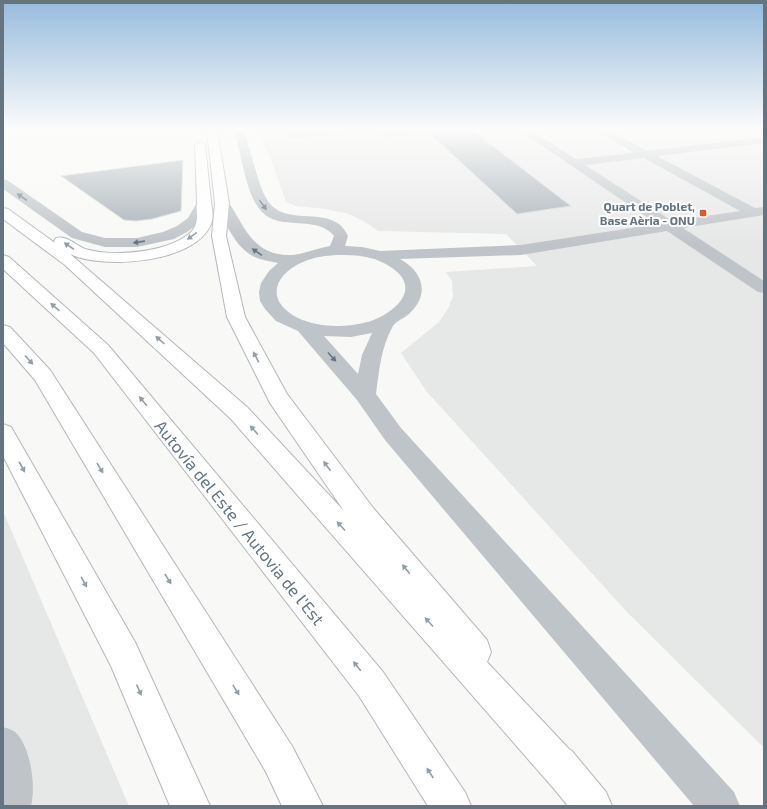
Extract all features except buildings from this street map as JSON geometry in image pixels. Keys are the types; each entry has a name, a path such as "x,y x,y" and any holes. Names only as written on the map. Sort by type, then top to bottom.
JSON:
{"main road":[{"path":"206,168 236,317 278,398 364,517 495,678 592,806"},
{"path":"3,201 75,251 88,255 116,257 148,255 167,250 191,238 200,230 213,203 213,168"},
{"path":"3,212 71,262 239,412 568,776"},
{"name":"Autovía del Este / Autovia de l'Est","path":"3,260 101,349 371,684 451,806"},
{"path":"3,331 43,375 279,759 303,806"},
{"path":"3,433 123,654 190,806"}],"street":[{"path":"251,168 260,200 267,210 284,218 316,221 332,225 341,236 336,250"},
{"path":"582,168 764,288"},
{"path":"673,168 759,212"},
{"path":"3,183 77,235 88,240 102,243 119,244 137,242 170,234 192,222 200,212 213,203 251,248 262,256 278,260 295,260"},
{"path":"381,255 395,262 406,271 413,281 413,295 404,309 386,321 368,328 348,331 326,331 306,328 286,320 272,308 266,295 269,282 279,270 295,260 313,254 336,250 366,252 381,255 521,250 669,225 759,212"},
{"path":"413,281 422,270 432,262 462,253"},
{"path":"365,395 372,355 386,321"},
{"path":"306,328 365,395 398,440 720,806"},
{"path":"3,745 10,756 14,796 11,806"}],"shaded area":[{"path":"274,168 764,168 764,748 627,612 427,392 401,353 439,322 448,309 453,296 452,281 446,272 537,266 506,234 378,231 349,214 325,209 296,206 286,202"},
{"path":"3,511 129,806 3,806"}],"place":[{"name":"Quart de Poblet, Base Aèria - ONU","path":"703,213"}]}
